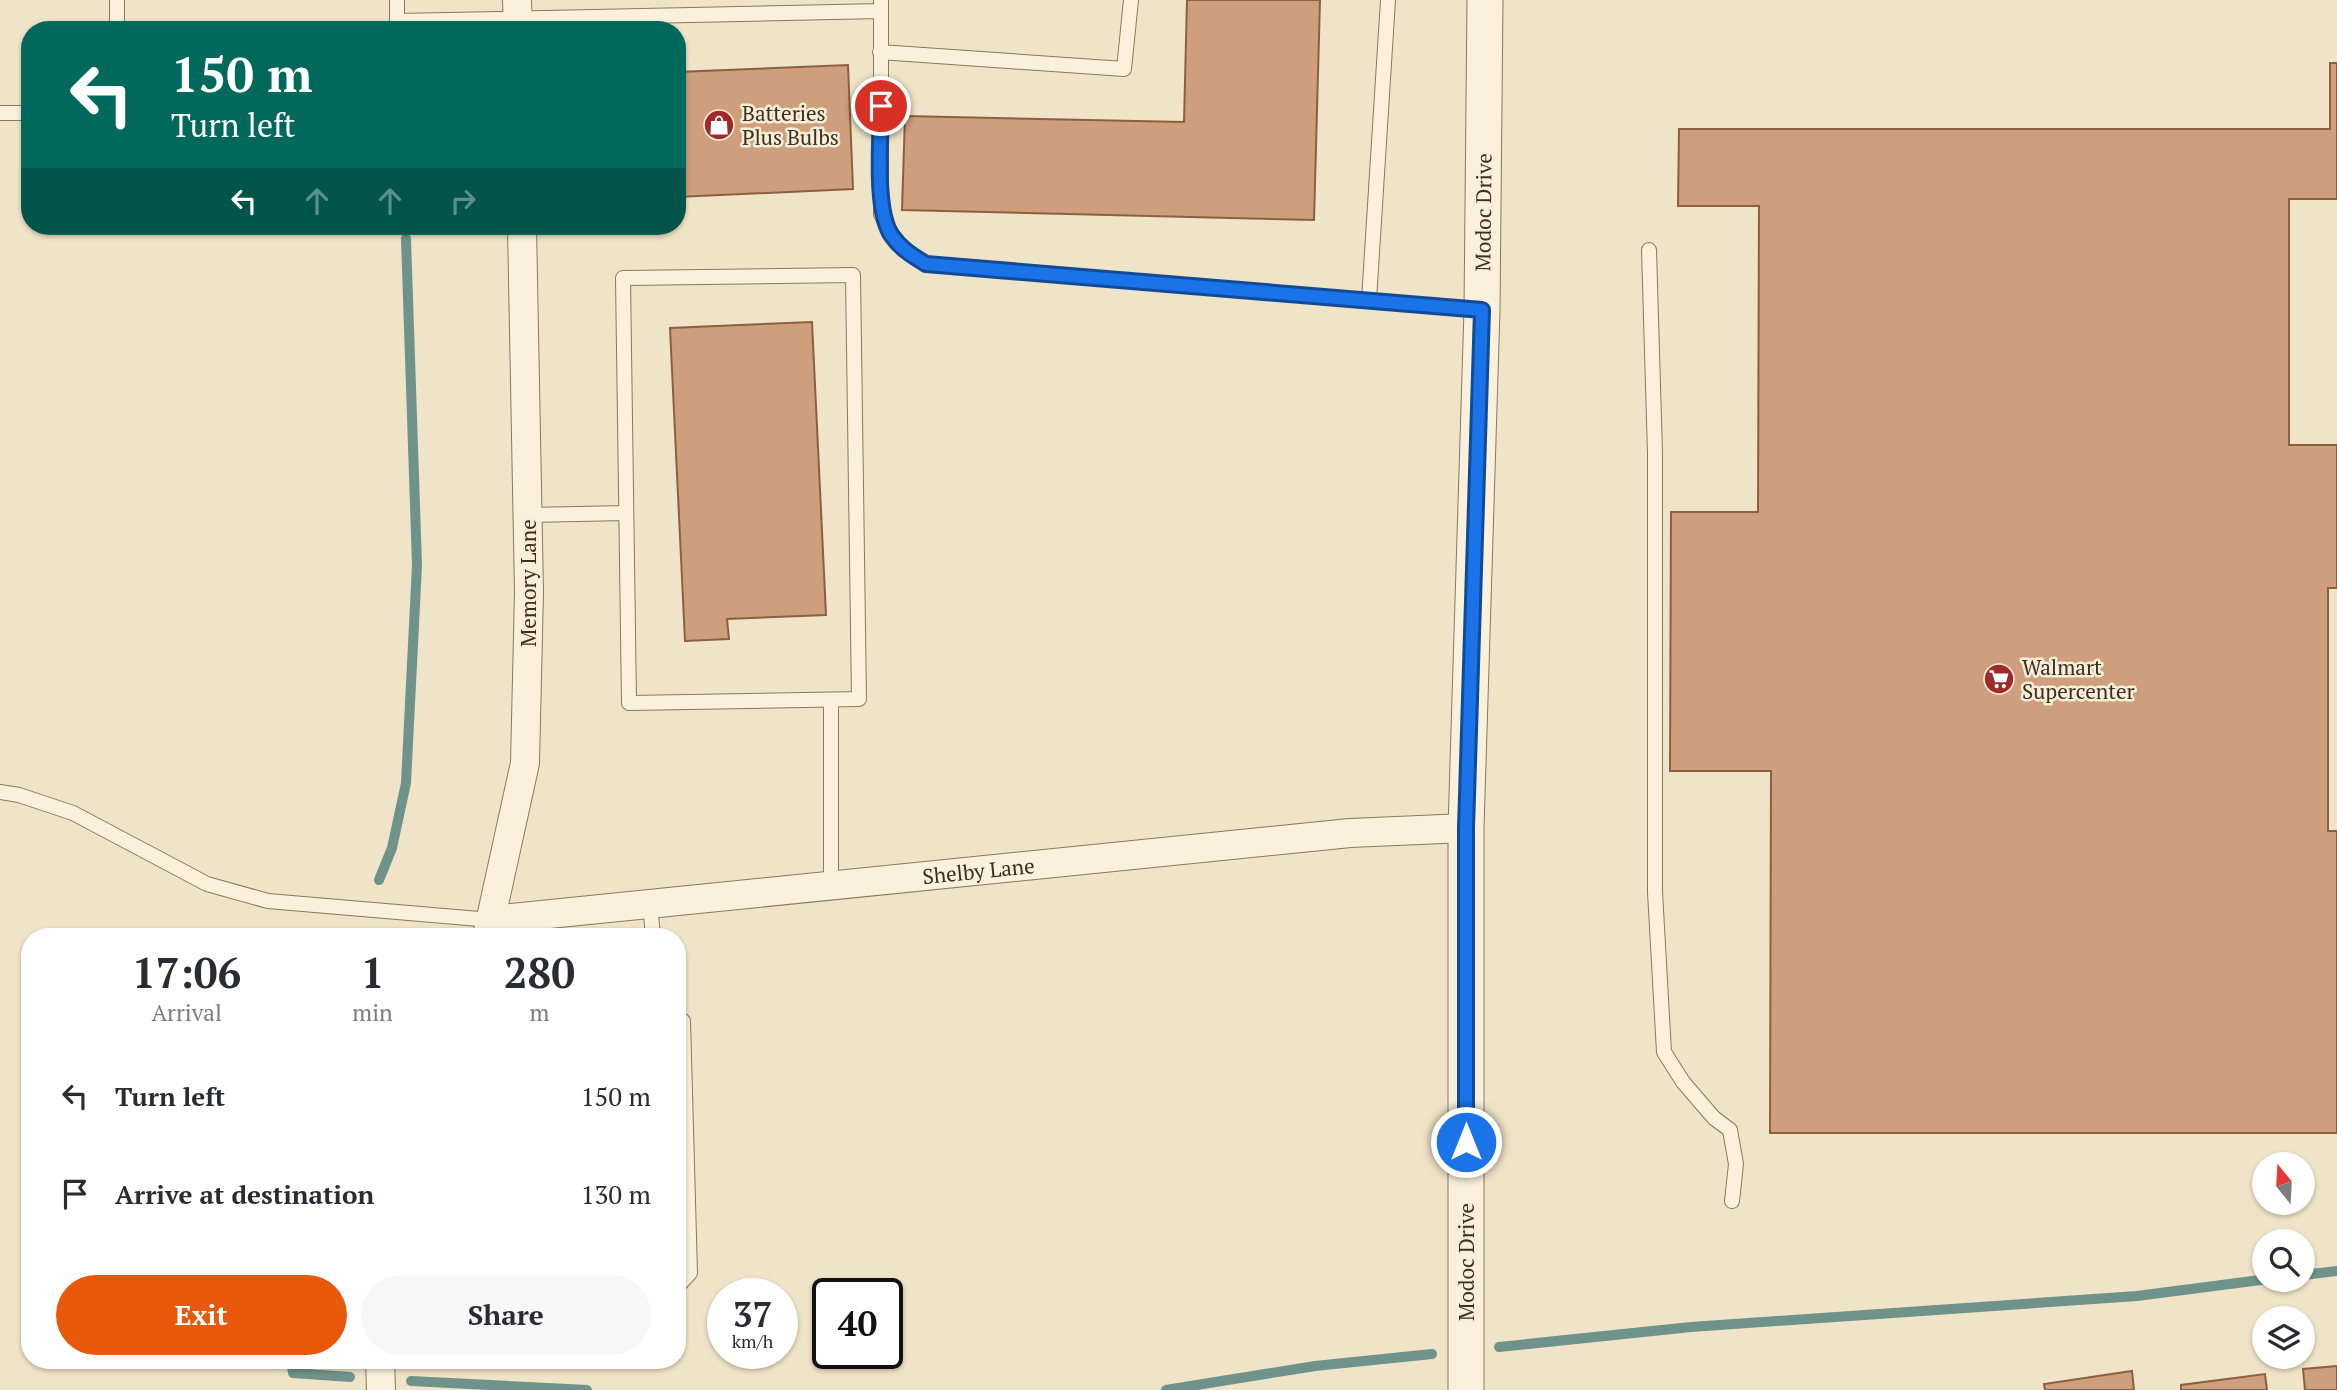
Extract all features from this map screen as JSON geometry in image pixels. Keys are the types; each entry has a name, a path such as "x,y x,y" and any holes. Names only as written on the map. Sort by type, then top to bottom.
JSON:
{"street":[{"name":"Modoc Drive","path":"1466,1390 1466,828 1482,310 1485,0"},
{"name":"Memory Lane","path":"489,928 525,763 529,592 522,235"},
{"name":"Shelby Lane","path":"489,928 650,904 1350,833 1466,828"},
{"path":"380,1369 381,1390"}],"lane":[{"path":"117,0 117,21"},
{"path":"397,0 397,21"},
{"path":"880,52 1124,69 1131,0"},
{"path":"1369,300 1388,0"},
{"path":"450,21 517,16 881,6 881,214 891,235 906,252 926,264 1482,310"},
{"path":"0,113 21,113"},
{"path":"1649,250 1655,453 1655,892 1664,1052 1698,1100 1714,1118 1730,1130 1736,1164 1732,1201"},
{"path":"853,275 859,699 831,700 629,703 623,278 853,275"},
{"path":"528,515 626,513"},
{"path":"831,700 831,886"},
{"path":"0,792 19,795 73,813 207,884 268,901 489,928"},
{"path":"650,904 652,928"},
{"path":"686,1129 690,1273 686,1277"}],"building":[{"path":"1187,0 1320,0 1314,220 902,210 905,116 1184,122"},
{"name":"Walmart Supercenter","path":"2330,63 2337,63 2337,199 2289,199 2289,445 2337,445 2337,588 2328,588 2328,831 2337,831 2337,1133 1770,1133 1771,771 1670,771 1671,512 1758,512 1759,206 1678,206 1679,129 2330,129"},
{"path":"848,65 853,189 686,197 686,72"},
{"path":"812,322 826,615 727,619 729,639 685,641 670,328"},
{"path":"2337,1366 2337,1390 2305,1390 2303,1369"},
{"path":"2132,1371 2134,1390 2045,1390 2044,1384"},
{"path":"2265,1374 2267,1390 2181,1390 2181,1385"}],"waterway":[{"path":"379,880 392,848 406,783 417,565 406,239"},
{"path":"2315,1274 2337,1271"},
{"path":"1499,1347 1691,1327 2137,1296 2252,1281"},
{"path":"1166,1390 1315,1366 1432,1354"},
{"path":"292,1369 293,1373 350,1377"},
{"path":"411,1381 587,1390"}],"place":[{"name":"Batteries Plus Bulbs","path":"719,125"},
{"name":"Walmart Supercenter","path":"1999,679"}],"route":[{"path":"881,106 881,214 891,235 906,252 926,264 1482,310 1466,828 1466,1142"}]}
